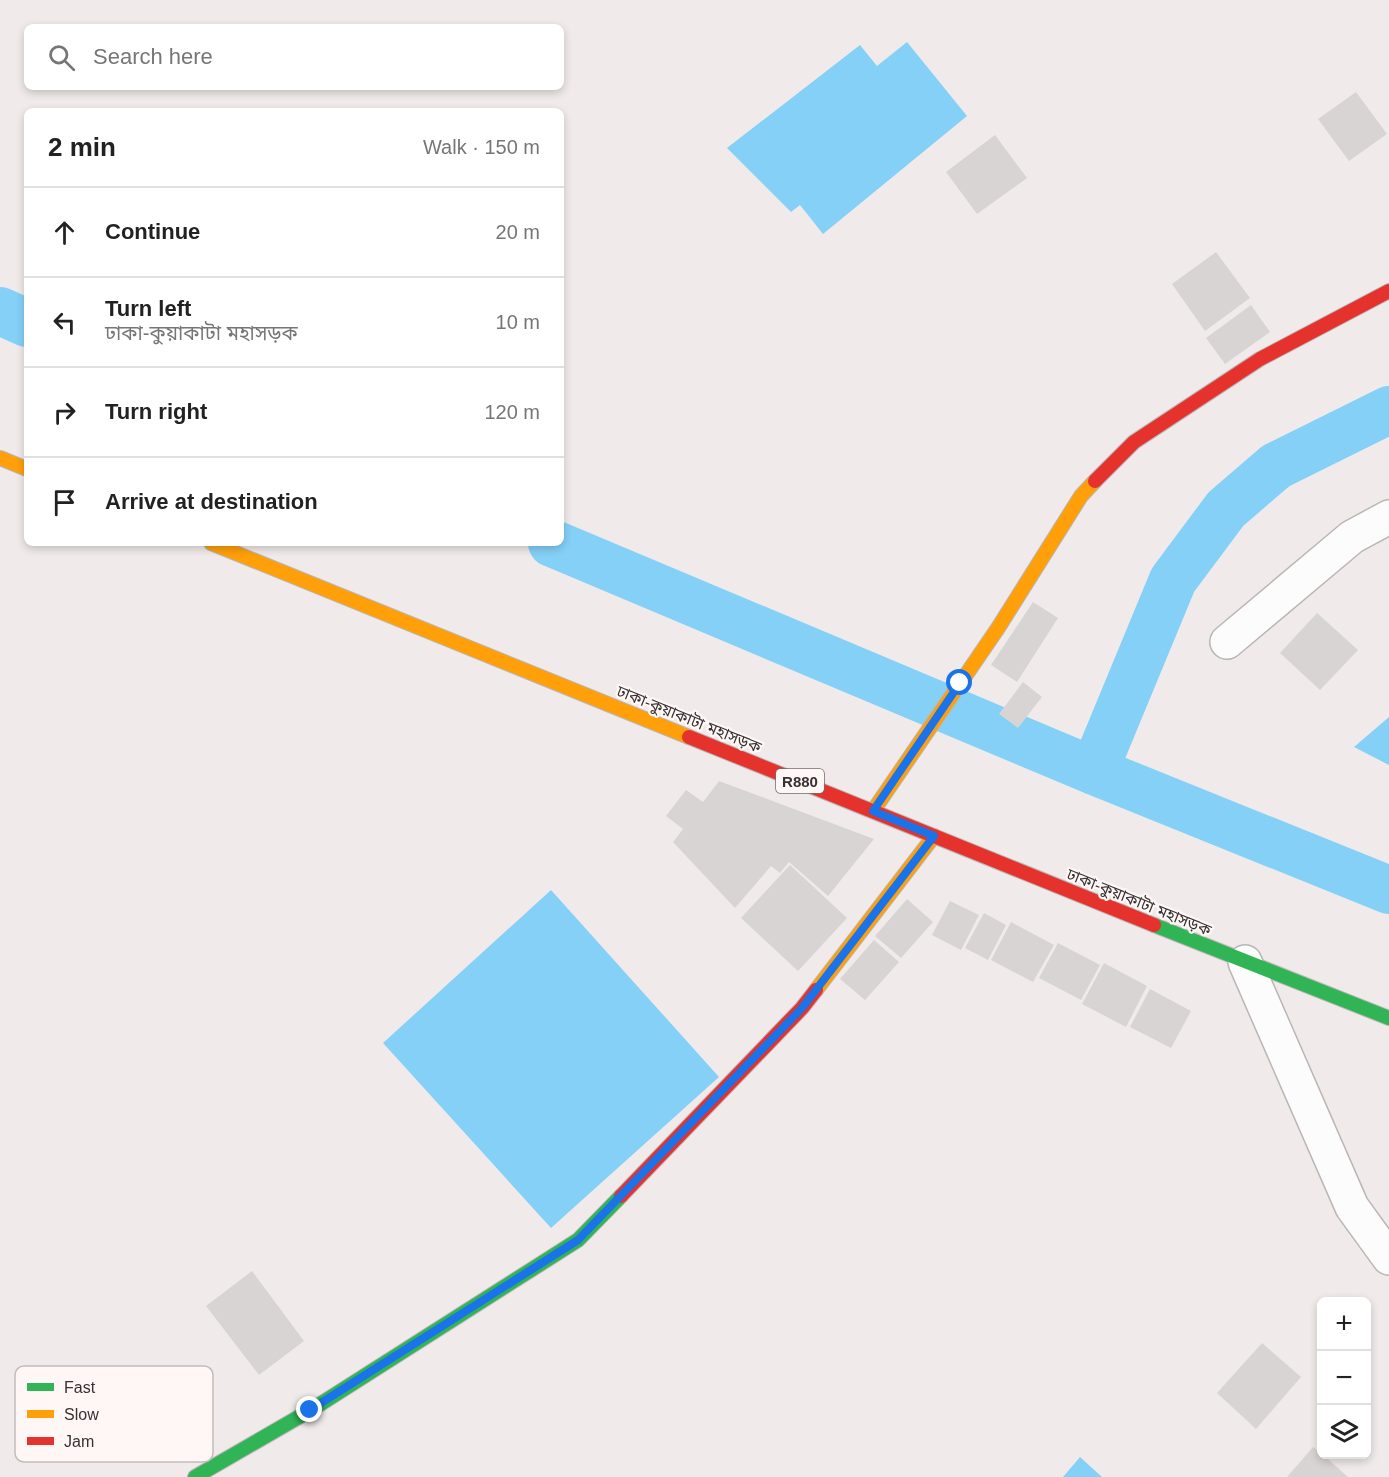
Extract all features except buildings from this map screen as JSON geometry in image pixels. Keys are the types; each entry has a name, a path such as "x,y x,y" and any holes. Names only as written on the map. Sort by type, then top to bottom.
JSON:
{"street":[{"path":"873,811 998,628 1081,496 1134,442 1260,359 1389,291"},
{"path":"0,458 24,468"},
{"path":"1227,642 1352,537 1389,517"},
{"name":"ঢাকা-কুয়াকাটা মহাসড়ক","path":"218,546 1245,962 1389,1018"},
{"path":"195,1477 310,1410 578,1240 802,1008 934,836"},
{"path":"1245,962 1353,1207 1389,1258"}],"water":[{"path":"907,42 967,116 823,234 800,205 791,212 727,148 860,45 877,66"},
{"path":"1389,717 1389,765 1354,747"},
{"path":"551,890 719,1077 551,1228 383,1043"},
{"path":"1080,1457 1102,1477 1063,1477"}],"waterway":[{"path":"0,311 24,322"},
{"path":"1094,771 1173,580 1226,509 1276,466 1389,410"},
{"path":"559,546 1094,771 1389,890"}],"traffic: fast":[{"path":"1154,925 1389,1018"},
{"path":"195,1477 311,1410 578,1240 621,1196"}],"traffic: slow":[{"path":"0,458 24,468"},
{"path":"873,811 998,628 1081,496 1095,481"},
{"path":"218,546 689,737"},
{"path":"816,990 934,836"}],"traffic: jam":[{"path":"1095,481 1134,442 1260,359 1389,291"},
{"path":"689,737 1154,925"},
{"path":"621,1196 802,1008 816,990"}],"route":[{"path":"310,1410 578,1240 802,1008 934,836 873,811 960,683"}]}
